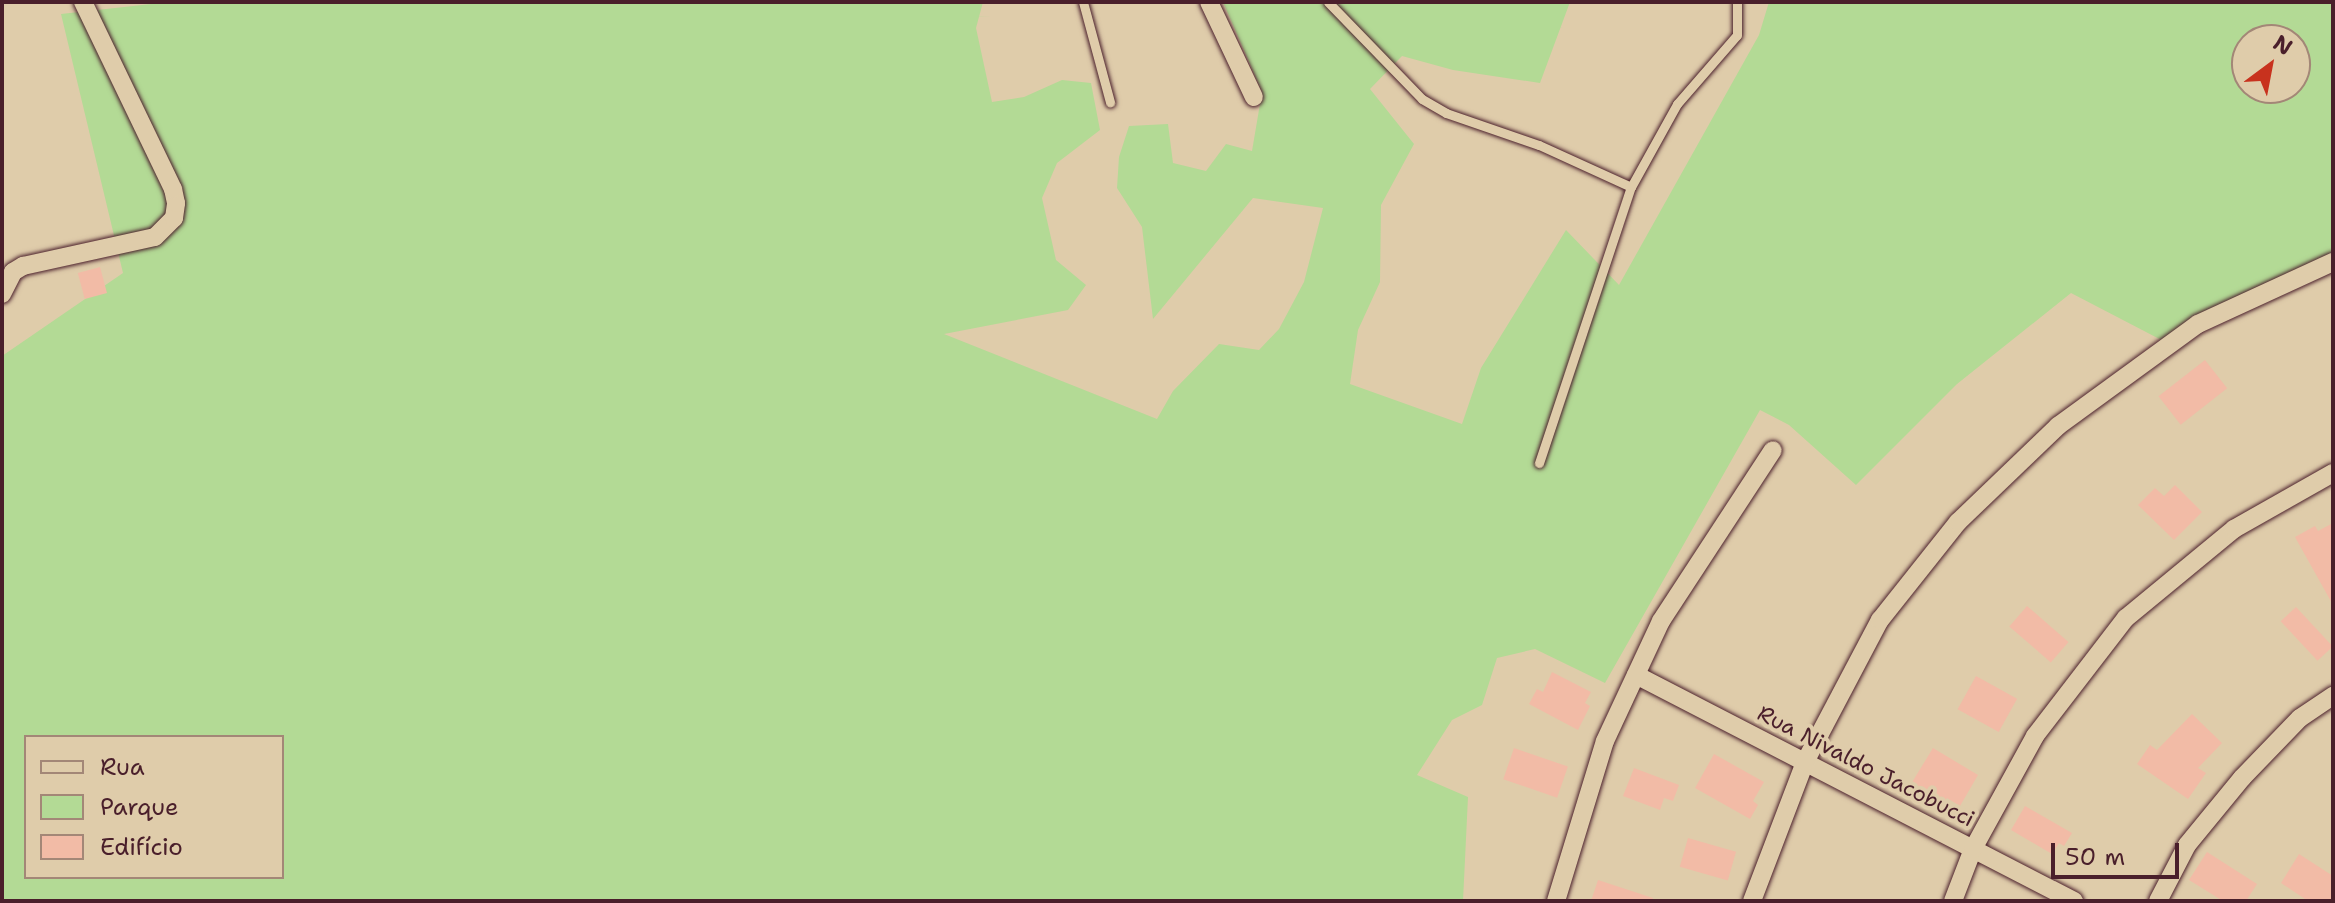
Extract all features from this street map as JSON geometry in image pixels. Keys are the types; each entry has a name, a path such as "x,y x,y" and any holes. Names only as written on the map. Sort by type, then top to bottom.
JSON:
{"street":[{"path":"2,294 13,272 23,266 155,237 174,218 176,203 173,189 83,2"},
{"path":"1209,2 1254,97"},
{"path":"1752,901 1805,762 1880,620 1958,522 2058,426 2198,324 2333,263"},
{"path":"1556,901 1605,741 1661,621 1773,450"},
{"path":"1953,901 1973,849 2035,736 2126,618 2234,529 2333,473"},
{"name":"Rua Nivaldo Jacobucci","path":"1636,675 2074,901"},
{"path":"2158,901 2187,845 2242,778 2300,718 2333,696"}],"lane":[{"path":"1083,2 1110,102"},
{"path":"1328,2 1422,99 1446,113 1539,145 1631,187"},
{"path":"1539,463 1631,187 1677,104 1737,35 1737,2"}],"green space":[{"path":"169,2 983,2 976,28 992,102 1024,97 1062,80 1091,83 1100,130 1057,163 1042,198 1056,260 1086,285 1068,310 944,334 1157,419 1173,391 1219,344 1259,350 1279,329 1304,282 1323,208 1253,198 1153,319 1142,227 1117,188 1119,157 1129,126 1168,124 1173,163 1206,171 1226,144 1252,151 1262,92 1223,2 1570,2 1540,83 1453,70 1402,56 1370,89 1414,144 1381,205 1380,282 1358,330 1350,384 1462,424 1481,368 1566,230 1619,285 1759,35 1769,2 2333,2 2333,262 2171,345 2071,293 1957,384 1856,485 1789,425 1760,410 1605,683 1535,649 1497,658 1482,705 1452,720 1417,775 1468,797 1463,901 2,901 2,356 123,273 61,14"}],"building":[{"path":"100,267 107,293 85,299 78,273"},
{"path":"2205,360 2227,388 2181,425 2159,396"},
{"path":"2175,485 2202,512 2174,540 2138,505 2155,488 2164,496"},
{"path":"2333,523 2333,605 2295,537 2315,526 2318,531"},
{"path":"2027,606 2069,642 2051,662 2009,626"},
{"path":"2296,607 2333,646 2317,661 2281,621"},
{"path":"1552,672 1591,692 1585,703 1590,706 1578,730 1529,704 1537,689 1543,692"},
{"path":"1976,676 2017,699 1999,732 1958,709"},
{"path":"2192,714 2222,743 2198,768 2206,773 2188,799 2137,764 2150,745 2157,750"},
{"path":"1514,748 1568,767 1557,798 1503,779"},
{"path":"1933,748 1978,775 1960,806 1947,798 1943,803 1911,784"},
{"path":"1714,754 1764,782 1753,801 1758,805 1750,819 1695,788"},
{"path":"1634,768 1679,785 1673,801 1664,798 1660,810 1623,796"},
{"path":"2025,806 2072,833 2064,846 2059,843 2052,854 2011,830"},
{"path":"1688,838 1736,852 1728,881 1680,867"},
{"path":"2207,852 2257,884 2246,901 2223,901 2189,880"},
{"path":"2299,854 2333,876 2333,901 2308,901 2281,883"},
{"path":"1598,880 1653,898 1653,901 1591,901"}]}
